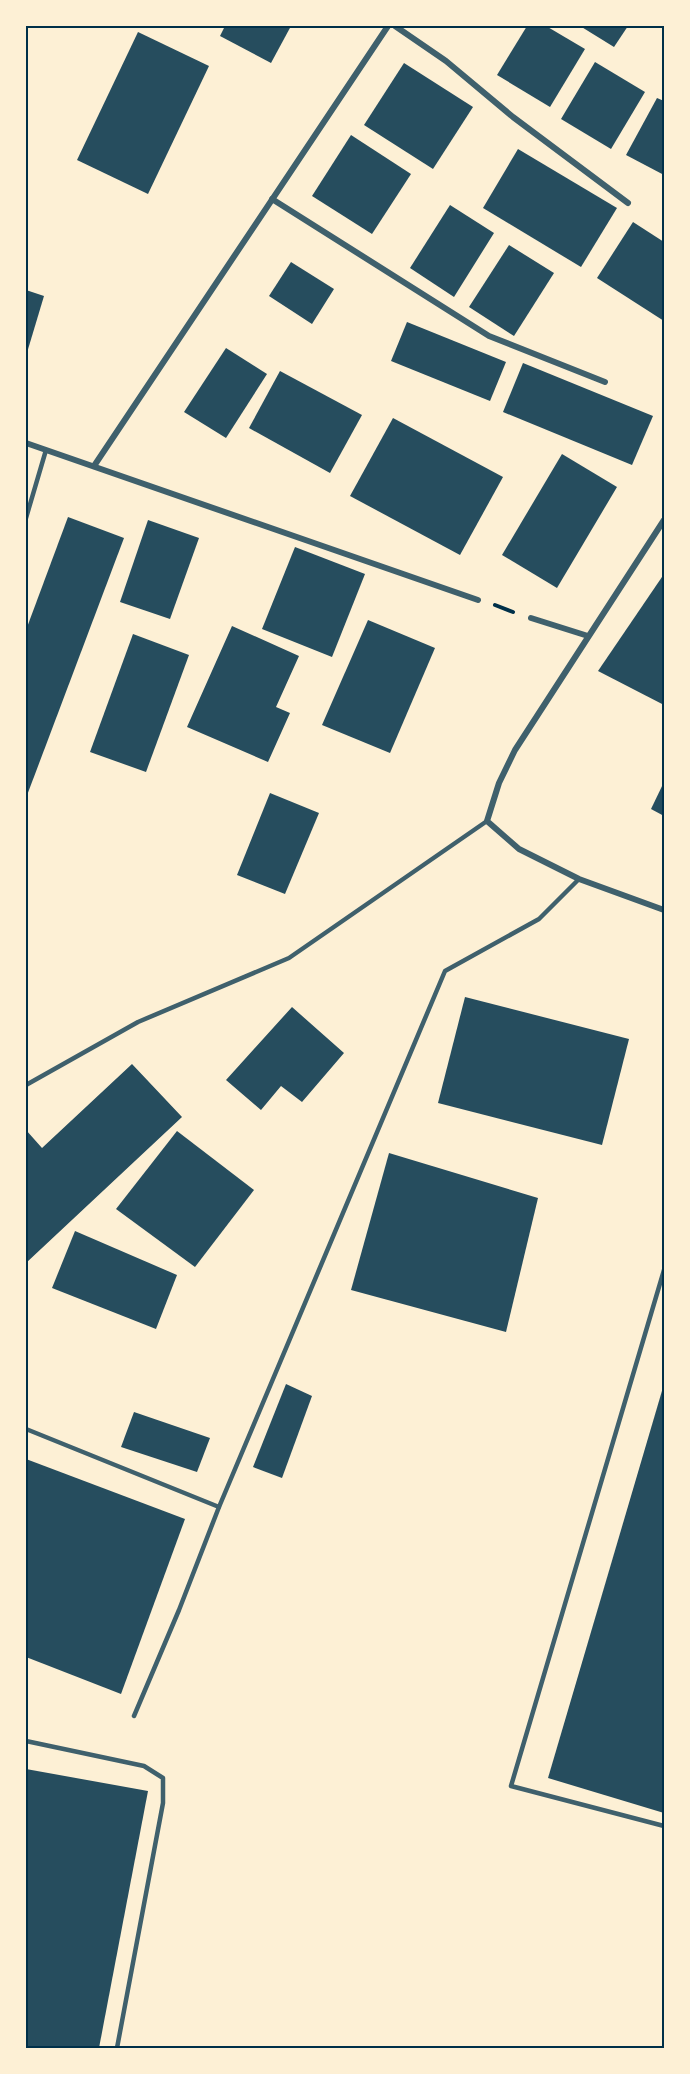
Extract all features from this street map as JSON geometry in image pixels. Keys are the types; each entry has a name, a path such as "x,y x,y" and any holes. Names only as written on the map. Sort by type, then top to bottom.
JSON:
{"street":[{"path":"94,466 388,26"},
{"path":"395,26 446,61 513,117 628,203"},
{"path":"272,199 489,336 605,382"},
{"path":"26,443 478,600"},
{"path":"664,520 515,750 500,783 487,821 519,849 579,879 664,910"},
{"path":"531,618 588,636"}],"lane":[{"path":"26,518 46,450"},
{"path":"26,1085 138,1022 289,958 487,821"},
{"path":"134,1716 219,1507 445,971 539,919 579,879"},
{"path":"664,1270 511,1786 664,1826"},
{"path":"26,1429 219,1507"},
{"path":"26,1741 144,1766 163,1778 163,1803 117,2049"}],"path":[{"path":"478,600 531,618"}],"building":[{"path":"225,26 291,26 271,63 220,36"},
{"path":"527,26 546,26 585,49 550,107 497,75"},
{"path":"580,26 628,26 614,47"},
{"path":"138,32 209,66 148,194 77,160"},
{"path":"595,62 645,92 611,149 561,119"},
{"path":"404,63 473,107 433,169 364,125"},
{"path":"657,98 664,101 664,175 626,155"},
{"path":"351,135 411,174 372,234 312,196"},
{"path":"518,149 617,208 581,267 483,208"},
{"path":"450,205 494,233 454,297 410,268"},
{"path":"633,222 664,242 664,321 597,278"},
{"path":"509,245 554,273 514,336 469,307"},
{"path":"291,262 334,289 312,324 269,296"},
{"path":"26,290 44,296 26,356"},
{"path":"407,322 506,362 490,401 391,361"},
{"path":"226,348 267,374 226,438 184,412"},
{"path":"523,363 653,416 632,465 503,412"},
{"path":"280,371 362,415 330,473 249,428"},
{"path":"393,418 503,477 460,555 350,496"},
{"path":"562,454 617,487 557,588 502,555"},
{"path":"68,517 124,538 26,798 26,630"},
{"path":"148,520 199,538 170,619 120,602"},
{"path":"295,547 365,574 332,657 262,629"},
{"path":"664,574 664,705 598,671"},
{"path":"368,620 435,648 390,753 322,725"},
{"path":"232,626 299,656 276,707 290,713 268,762 187,727"},
{"path":"133,634 189,655 146,772 90,752"},
{"path":"664,782 664,816 651,809"},
{"path":"270,793 319,813 285,894 237,875"},
{"path":"465,997 629,1039 602,1145 438,1103"},
{"path":"292,1007 344,1053 302,1102 281,1086 261,1110 226,1080"},
{"path":"132,1064 182,1117 26,1263 26,1130 42,1148"},
{"path":"177,1131 254,1190 195,1267 116,1209"},
{"path":"389,1153 538,1198 506,1332 351,1290"},
{"path":"75,1231 177,1275 156,1329 52,1288"},
{"path":"286,1384 312,1396 282,1478 253,1467"},
{"path":"664,1384 664,1813 548,1778"},
{"path":"134,1412 210,1438 197,1472 121,1447"},
{"path":"26,1459 185,1519 121,1694 26,1657"},
{"path":"26,1769 148,1791 99,2048 26,2048"}]}
